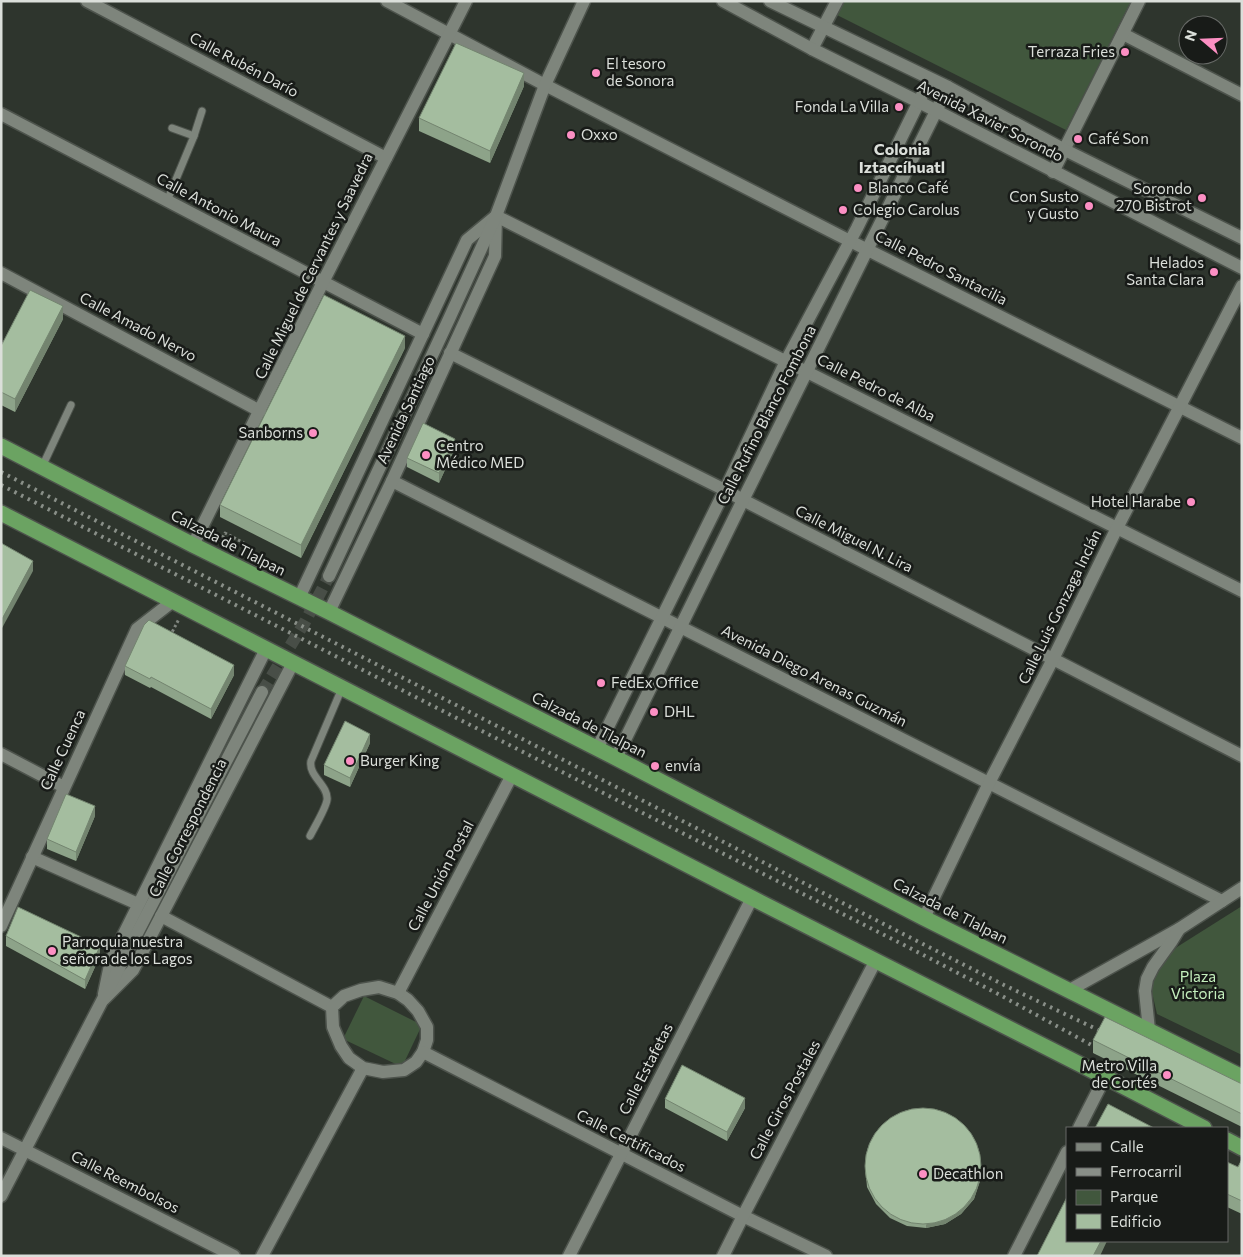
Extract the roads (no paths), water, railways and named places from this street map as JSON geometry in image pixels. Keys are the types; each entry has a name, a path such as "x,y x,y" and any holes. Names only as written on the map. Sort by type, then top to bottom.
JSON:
{"highway":[{"name":"Calzada de Tlalpan","path":"1,446 193,546 329,612 616,758 924,918 1242,1077"},
{"path":"1,513 1202,1127"},
{"path":"1228,1141 1242,1148"}],"street":[{"name":"Calle Rubén Darío","path":"87,1 386,158"},
{"name":"Calle Pedro Santacilia","path":"387,1 545,85 850,241 1242,438"},
{"name":"Calle Miguel de Cervantes y Saavedra","path":"193,546 323,282 466,1"},
{"name":"Avenida Santiago","path":"329,576 496,216 545,85 584,1"},
{"name":"Avenida Xavier Sorondo","path":"723,1 812,49 1242,268"},
{"name":"Avenida Xavier Sorondo","path":"770,1 948,87 1065,150 1242,238"},
{"path":"812,49 837,1"},
{"path":"1053,172 1139,1"},
{"path":"1123,34 1242,95"},
{"name":"Calle Rufino Blanco Fombona","path":"597,749 725,490 786,361 850,241 930,79"},
{"name":"Calle Rufino Blanco Fombona","path":"616,758 948,87"},
{"name":"Calle Antonio Maura","path":"1,114 423,334"},
{"name":"Avenida Santiago","path":"299,598 467,240 496,216"},
{"name":"Avenida Santiago","path":"329,612 392,481 495,256 496,216"},
{"name":"Calle Pedro de Alba","path":"496,216 1242,591"},
{"name":"Calle Amado Nervo","path":"1,273 260,411"},
{"name":"Calle Luis Gonzaga Inclán","path":"924,918 989,783 1117,528 1242,286"},
{"name":"Calle Miguel N. Lira","path":"450,353 725,490 1242,756"},
{"name":"Avenida Diego Arenas Guzmán","path":"392,481 1222,901"},
{"name":"Calle Cuenca","path":"1,926 137,629 179,604"},
{"name":"Calle Correspondencia","path":"102,1001 111,960 266,649"},
{"name":"Calle Correspondencia","path":"102,1001 133,970 293,662"},
{"name":"Calle Correspondencia","path":"1,1196 262,692"},
{"path":"1,754 64,787"},
{"name":"Calle Unión Postal","path":"398,993 512,774"},
{"path":"32,857 138,904"},
{"path":"1068,990 1179,929 1242,888"},
{"name":"Calle Estafetas","path":"569,1256 752,898"},
{"path":"161,916 332,1007"},
{"path":"1150,1030 1145,991 1147,979 1179,929"},
{"name":"Calle Giros Postales","path":"723,1256 876,960"},
{"path":"379,987 398,993 418,1011 427,1027 423,1052 416,1062 404,1070 383,1072 363,1068 349,1058 341,1046 333,1027 332,1007 344,996 361,990 379,987"},
{"name":"Calle Certificados","path":"423,1052 620,1154 826,1256"},
{"path":"262,1256 363,1068"},
{"path":"1079,1127 1105,1077"},
{"name":"Calle Reembolsos","path":"1,1138 234,1256"},
{"path":"1014,1256 1066,1154"}],"lane":[{"path":"167,201 194,136 202,111"},
{"path":"172,128 194,136"},
{"path":"42,467 71,405"},
{"path":"310,836 327,800 325,791 310,765 342,688"}],"tunnel":[{"path":"262,692 305,622 329,576"}],"railway":[{"path":"1,472 913,939 1111,1036"},
{"path":"1,485 908,947 1106,1053"}],"place":[{"name":"Terraza Fries","path":"1125,52"},
{"name":"El tesoro de Sonora","path":"596,73"},
{"name":"Fonda La Villa","path":"899,107"},
{"name":"Oxxo","path":"571,135"},
{"name":"Café Son","path":"1078,139"},
{"name":"Blanco Café","path":"858,188"},
{"name":"Sorondo 270 Bistrot","path":"1202,198"},
{"name":"Con Susto y Gusto","path":"1089,206"},
{"name":"Colegio Carolus","path":"843,210"},
{"name":"Helados Santa Clara","path":"1214,272"},
{"name":"Sanborns","path":"313,433"},
{"name":"Centro Médico MED","path":"426,455"},
{"name":"Hotel Harabe","path":"1191,502"},
{"name":"FedEx Office","path":"601,683"},
{"name":"DHL","path":"654,712"},
{"name":"Burger King","path":"350,761"},
{"name":"envía","path":"655,766"},
{"name":"Parroquia nuestra señora de los Lagos","path":"52,951"},
{"name":"Metro Villa de Cortés","path":"1167,1075"},
{"name":"Decathlon","path":"923,1174"}],"district":[{"name":"Colonia Iztaccíhuatl","path":"902,158"}],"park label":[{"name":"Plaza Victoria","path":"1198,986"}]}
